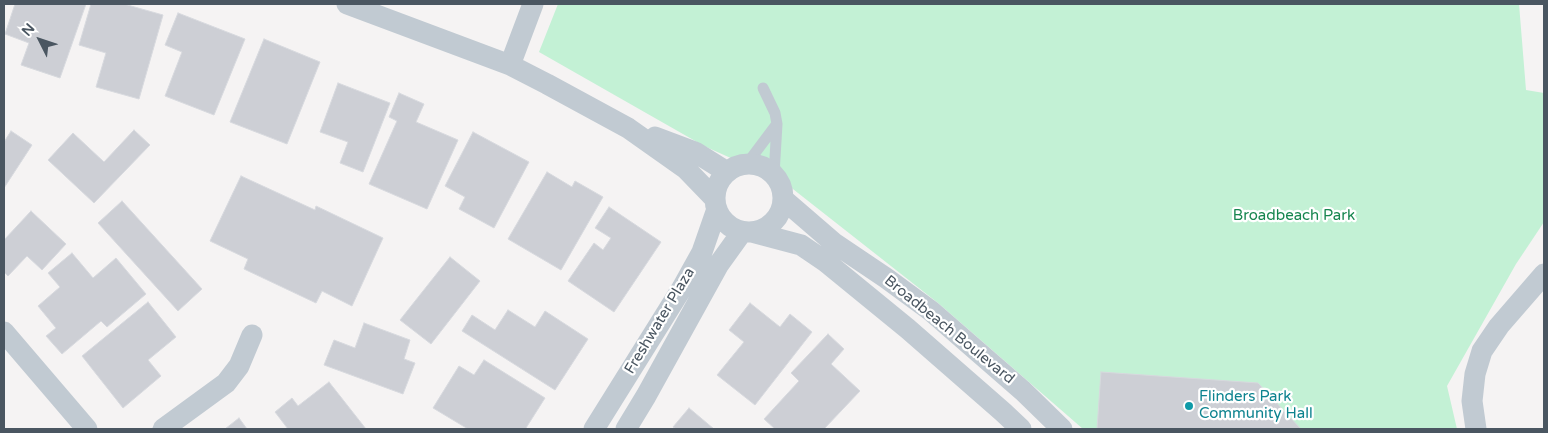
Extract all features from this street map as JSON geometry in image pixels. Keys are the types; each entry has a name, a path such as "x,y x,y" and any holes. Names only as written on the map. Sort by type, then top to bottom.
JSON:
{"street":[{"path":"346,4 510,65 628,128 686,169 716,204 722,218 728,225 747,232 768,227 776,220 781,210 782,188 774,175 763,168 755,165 737,169 719,184 716,204"},
{"path":"510,65 533,4"},
{"path":"628,128 737,169"},
{"name":"Broadbeach Boulevard","path":"783,199 834,243 886,278 931,312 1023,391 1062,429"},
{"name":"Freshwater Plaza","path":"594,429 682,288 702,252 716,204"},
{"name":"Freshwater Plaza","path":"626,429 719,264 747,232"},
{"name":"Broadbeach Boulevard","path":"747,232 801,245 826,262 908,329 1021,429"},
{"path":"1476,429 1472,401 1475,374 1482,351 1499,326 1544,274"},
{"path":"4,332 87,429"},
{"path":"163,429 226,383 239,366 252,335"}],"lane":[{"path":"763,88 775,113 777,124 774,175"},
{"path":"737,169 777,124"}],"green space":[{"name":"Broadbeach Park","path":"558,4 1519,4 1526,90 1544,93 1544,222 1516,264 1447,386 1457,429 1083,429 938,303 784,182 704,146 539,52"}],"building":[{"path":"15,4 86,4 60,78 21,65 29,43 5,34"},
{"path":"91,4 124,4 163,15 139,99 96,87 106,53 79,45"},
{"path":"178,13 245,39 214,115 165,96 182,52 165,45"},
{"path":"264,39 320,62 287,144 230,122"},
{"path":"338,83 390,103 363,172 340,163 348,142 320,132"},
{"path":"399,93 424,104 416,122 458,140 427,209 369,184 397,121 389,117"},
{"path":"134,130 150,145 94,203 48,160 73,133 104,162"},
{"path":"11,131 32,145 4,188 4,142"},
{"path":"473,132 529,162 494,228 459,209 465,197 445,186"},
{"path":"547,172 572,187 575,181 603,197 561,270 508,239"},
{"path":"241,176 315,210 316,206 383,238 352,306 322,291 316,303 244,269 248,259 210,241"},
{"path":"122,201 202,289 178,311 98,223"},
{"path":"609,207 661,242 614,312 568,281 594,243 603,250 611,238 595,228"},
{"path":"31,211 66,244 42,270 27,256 8,276 4,272 4,240"},
{"path":"72,253 93,278 116,258 146,294 107,327 101,321 62,354 46,336 56,328 38,306 60,287 48,273"},
{"path":"450,257 480,281 431,344 400,320"},
{"path":"148,302 176,337 148,360 161,376 123,408 82,356"},
{"path":"750,303 780,327 790,314 812,332 755,405 717,375 744,342 729,330"},
{"path":"508,310 535,327 545,311 588,339 555,390 462,331 472,315 495,330"},
{"path":"364,323 410,340 404,359 415,363 403,394 324,365 334,340 355,348"},
{"path":"828,334 844,349 831,364 860,391 824,429 775,429 764,419 799,381 791,373"},
{"path":"484,360 545,398 526,428 528,429 468,429 433,408 459,366 474,375"},
{"name":"Flinders Park Community Hall","path":"1101,372 1258,383 1301,429 1097,429"},
{"path":"329,382 366,429 288,429 275,412 292,398 298,406"},
{"path":"689,408 714,429 676,429 673,427"},
{"path":"239,418 247,429 225,429"}],"place":[{"name":"Flinders Park Community Hall","path":"1189,406"}]}
